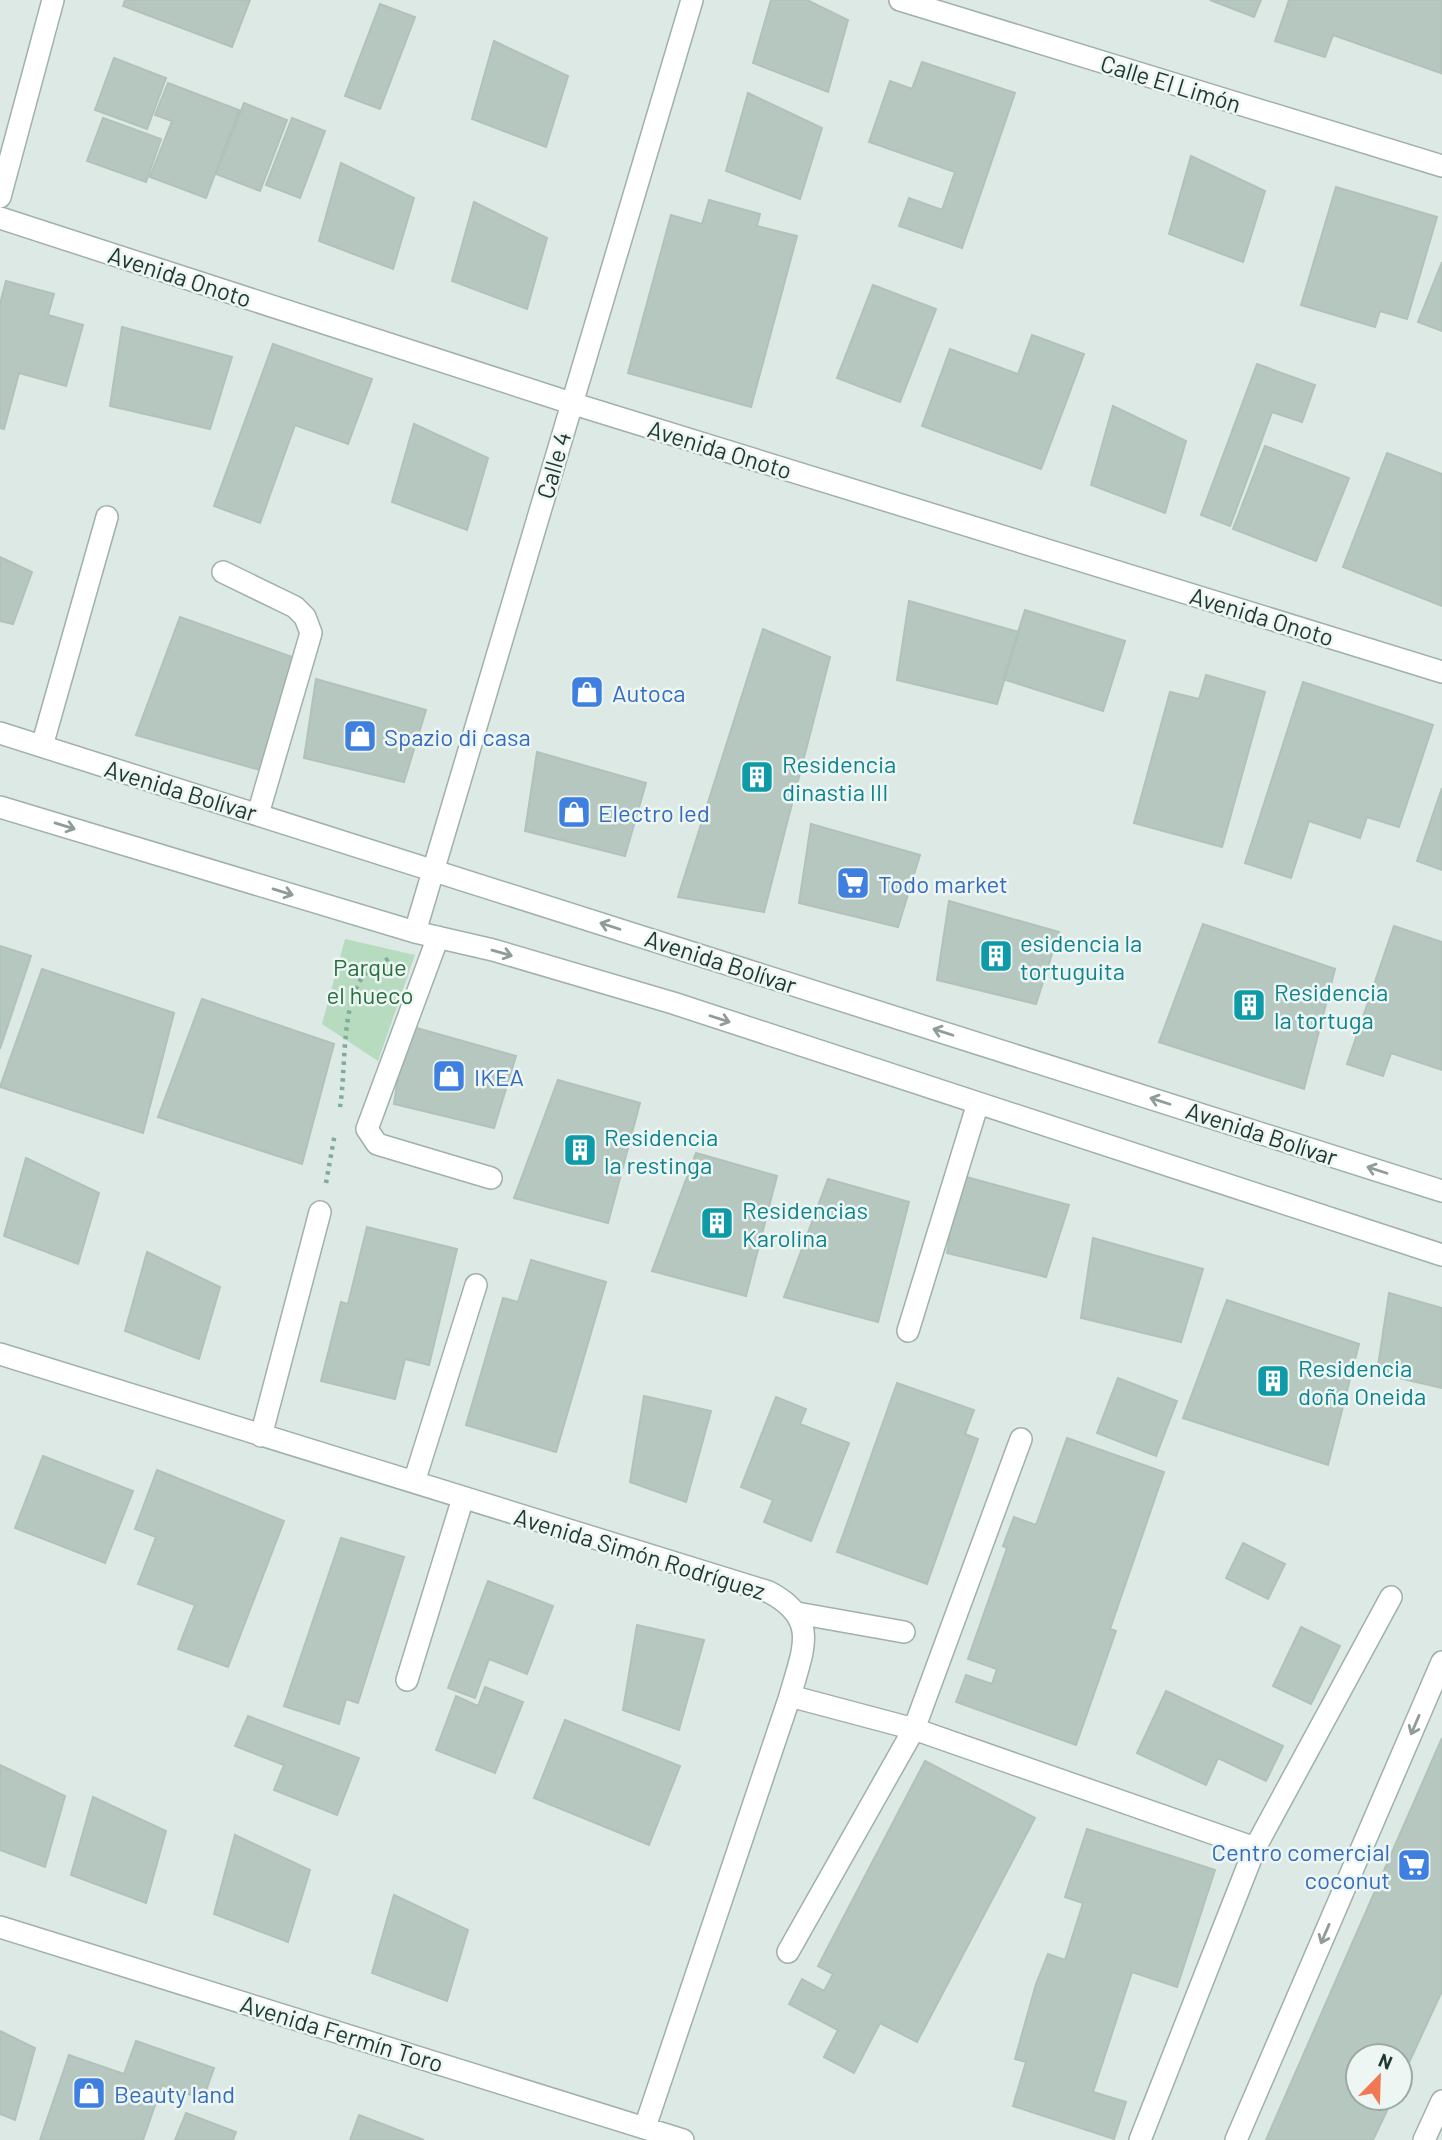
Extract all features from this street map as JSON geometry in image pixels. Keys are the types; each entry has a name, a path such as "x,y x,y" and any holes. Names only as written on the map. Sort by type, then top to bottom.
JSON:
{"street":[{"path":"0,197 53,0"},
{"name":"Calle 4","path":"415,932 692,0"},
{"name":"Calle El Limón","path":"900,0 1442,166"},
{"name":"Avenida Onoto","path":"0,218 571,403 1442,672"},
{"path":"41,746 107,517"},
{"path":"223,572 295,607 305,617 311,634 258,814"},
{"name":"Avenida Bolívar","path":"0,733 1442,1191"},
{"path":"0,807 415,932 673,1003 1442,1255"},
{"path":"438,937 366,1129 377,1144 491,1178"},
{"path":"908,1331 978,1103"},
{"path":"261,1436 320,1212"},
{"path":"414,1482 476,1285"},
{"name":"Avenida Simón Rodríguez","path":"0,1354 769,1592 789,1603 797,1614"},
{"path":"788,1952 914,1729 1021,1439"},
{"path":"407,1680 463,1498"},
{"path":"1140,2140 1255,1848 1391,1597"},
{"path":"797,1614 904,1632"},
{"path":"645,2127 790,1696 803,1647 804,1623 797,1614"},
{"path":"1237,2140 1442,1662"},
{"path":"790,1696 914,1729 1255,1848"},
{"name":"Avenida Fermín Toro","path":"0,1927 683,2140"},
{"path":"1424,2140 1442,2101"}],"path":[{"path":"339,1113 346,1072 347,1018 361,977 387,960 415,932"},
{"path":"320,1212 336,1126"}],"green space":[{"name":"Parque el hueco","path":"345,939 415,955 378,1061 322,1024"}],"building":[{"path":"125,0 250,0 232,47 123,6"},
{"path":"771,0 807,0 848,20 828,92 753,63"},
{"path":"1210,0 1261,0 1254,17"},
{"path":"1289,0 1442,0 1441,73 1333,35 1325,57 1275,41"},
{"path":"380,4 415,17 380,109 345,96"},
{"path":"494,41 568,76 546,147 472,119"},
{"path":"114,58 166,78 147,129 95,110"},
{"path":"922,62 1015,93 962,248 899,226 909,198 942,210 955,172 869,142 890,81 912,89"},
{"path":"168,83 239,110 206,198 150,177 172,121 155,115"},
{"path":"748,93 822,128 800,199 726,171"},
{"path":"244,103 287,120 260,191 216,174"},
{"path":"103,118 161,139 146,182 87,161"},
{"path":"292,118 325,131 300,198 266,185"},
{"path":"1191,156 1265,191 1243,262 1169,234"},
{"path":"341,163 414,198 393,269 319,241"},
{"path":"1336,187 1437,217 1407,319 1380,311 1375,327 1301,305"},
{"path":"709,200 760,214 757,226 797,236 751,407 628,373 671,215 702,224"},
{"path":"474,202 547,238 527,309 452,281"},
{"path":"1442,262 1442,331 1418,322"},
{"path":"6,281 54,294 48,315 83,325 66,386 19,373 4,429 0,428 0,304"},
{"path":"873,285 936,309 900,402 837,378"},
{"path":"122,327 232,357 210,429 110,406"},
{"path":"1032,335 1084,354 1041,469 922,426 950,349 1018,374"},
{"path":"273,344 372,379 348,444 295,425 260,523 214,506"},
{"path":"1257,364 1315,385 1302,422 1272,412 1230,526 1201,515"},
{"path":"1113,406 1186,441 1165,513 1091,485"},
{"path":"414,424 488,458 467,530 392,502"},
{"path":"1265,446 1349,478 1316,561 1233,529"},
{"path":"1387,453 1442,474 1442,606 1343,567"},
{"path":"0,557 32,572 13,624 0,621"},
{"path":"909,601 1019,632 997,704 897,680"},
{"path":"1025,610 1125,641 1103,711 1003,679"},
{"path":"180,617 298,659 260,770 136,735"},
{"name":"Residencia dinastia III","path":"763,629 830,657 764,912 678,897"},
{"path":"1206,675 1265,692 1222,847 1134,823 1170,692 1199,699"},
{"path":"316,679 426,710 404,782 304,758"},
{"path":"1303,682 1433,725 1399,827 1367,817 1360,838 1309,821 1291,878 1245,863"},
{"path":"537,752 646,783 625,856 525,831"},
{"path":"1442,788 1442,870 1417,861"},
{"path":"811,824 920,855 898,927 799,903"},
{"name":"esidencia la tortuguita","path":"949,901 1059,932 1036,1004 937,980"},
{"name":"Residencia la tortuga","path":"1203,924 1335,969 1304,1089 1159,1042"},
{"path":"1394,926 1442,942 1442,1070 1391,1053 1383,1076 1347,1064"},
{"path":"0,946 31,956 0,1049"},
{"path":"42,969 174,1013 143,1133 0,1087"},
{"path":"202,999 334,1044 302,1164 158,1117"},
{"path":"406,1025 516,1056 494,1128 394,1104"},
{"name":"Residencia la restinga","path":"558,1080 640,1103 608,1223 514,1198"},
{"name":"Residencias Karolina","path":"696,1153 777,1176 746,1296 652,1271"},
{"path":"26,1158 99,1193 78,1264 4,1236"},
{"path":"959,1175 1069,1205 1046,1277 947,1253"},
{"path":"828,1179 909,1202 878,1322 784,1297"},
{"path":"367,1227 457,1249 429,1365 405,1359 395,1399 321,1381 341,1302 348,1304"},
{"path":"1093,1238 1203,1269 1181,1342 1081,1318"},
{"path":"147,1252 220,1287 199,1359 125,1331"},
{"path":"531,1260 606,1282 556,1452 466,1425 503,1298 518,1302"},
{"path":"1389,1293 1442,1308 1442,1388 1377,1373"},
{"name":"Residencia doña Oneida","path":"1227,1300 1359,1344 1328,1465 1183,1418"},
{"path":"1118,1378 1177,1401 1156,1456 1097,1433"},
{"path":"897,1383 974,1410 965,1434 978,1439 927,1584 837,1552"},
{"path":"644,1396 711,1411 686,1502 630,1482"},
{"path":"776,1397 806,1409 800,1424 849,1443 811,1541 764,1522 773,1500 741,1487"},
{"path":"1067,1438 1164,1472 1110,1629 1116,1631 1076,1745 956,1702 966,1675 992,1684 997,1669 968,1659 1007,1548 1003,1546 1014,1517 1036,1525"},
{"path":"43,1456 133,1491 105,1563 15,1528"},
{"path":"157,1470 284,1521 228,1667 178,1649 195,1605 138,1584 156,1537 135,1529"},
{"path":"341,1538 404,1557 358,1703 346,1699 339,1724 284,1706"},
{"path":"1243,1543 1285,1564 1268,1599 1226,1578"},
{"path":"488,1581 553,1606 527,1674 489,1659 475,1698 448,1688"},
{"path":"637,1625 704,1640 679,1730 623,1710"},
{"path":"1301,1627 1340,1646 1311,1704 1273,1686"},
{"path":"485,1687 523,1702 495,1773 436,1750 456,1696 478,1706"},
{"path":"1166,1691 1283,1746 1266,1781 1218,1758 1206,1785 1137,1753"},
{"path":"248,1716 359,1758 337,1815 274,1790 284,1765 235,1746"},
{"path":"565,1720 680,1766 649,1845 534,1798"},
{"name":"Centro comercial coconut","path":"1442,1738 1442,1991 1414,2052 1414,2042 1344,2042 1344,2112 1386,2112 1373,2140 1266,2140"},
{"path":"925,1761 1035,1818 917,2042 880,2023 854,2073 824,2057 838,2030 789,2004 802,1979 824,1991 833,1974 818,1966"},
{"path":"0,1765 65,1796 45,1867 0,1850"},
{"path":"93,1797 166,1831 146,1903 71,1875"},
{"path":"1087,1829 1215,1870 1177,1987 1132,1972 1093,2092 1126,2102 1114,2139 1013,2106 1026,2062 1015,2059 1036,1984 1048,1954 1065,1960 1083,1903 1065,1897"},
{"path":"235,1835 310,1870 288,1942 214,1914"},
{"path":"394,1895 468,1930 447,2001 372,1973"},
{"path":"0,2031 35,2048 15,2120 0,2114"},
{"path":"136,2041 214,2068 203,2099 162,2085 143,2140 40,2140 69,2055 124,2074"},
{"path":"186,2113 236,2132 233,2140 175,2140"},
{"path":"359,2115 424,2140 350,2140"}],"place":[{"name":"Autoca","path":"587,692"},
{"name":"Spazio di casa","path":"360,736"},
{"name":"Residencia dinastia III","path":"757,777"},
{"name":"Electro led","path":"574,812"},
{"name":"Todo market","path":"853,883"},
{"name":"esidencia la tortuguita","path":"996,956"},
{"name":"Residencia la tortuga","path":"1249,1005"},
{"name":"IKEA","path":"449,1076"},
{"name":"Residencia la restinga","path":"580,1150"},
{"name":"Residencias Karolina","path":"717,1223"},
{"name":"Residencia doña Oneida","path":"1273,1381"},
{"name":"Centro comercial coconut","path":"1414,1865"},
{"name":"Beauty land","path":"89,2093"}]}
